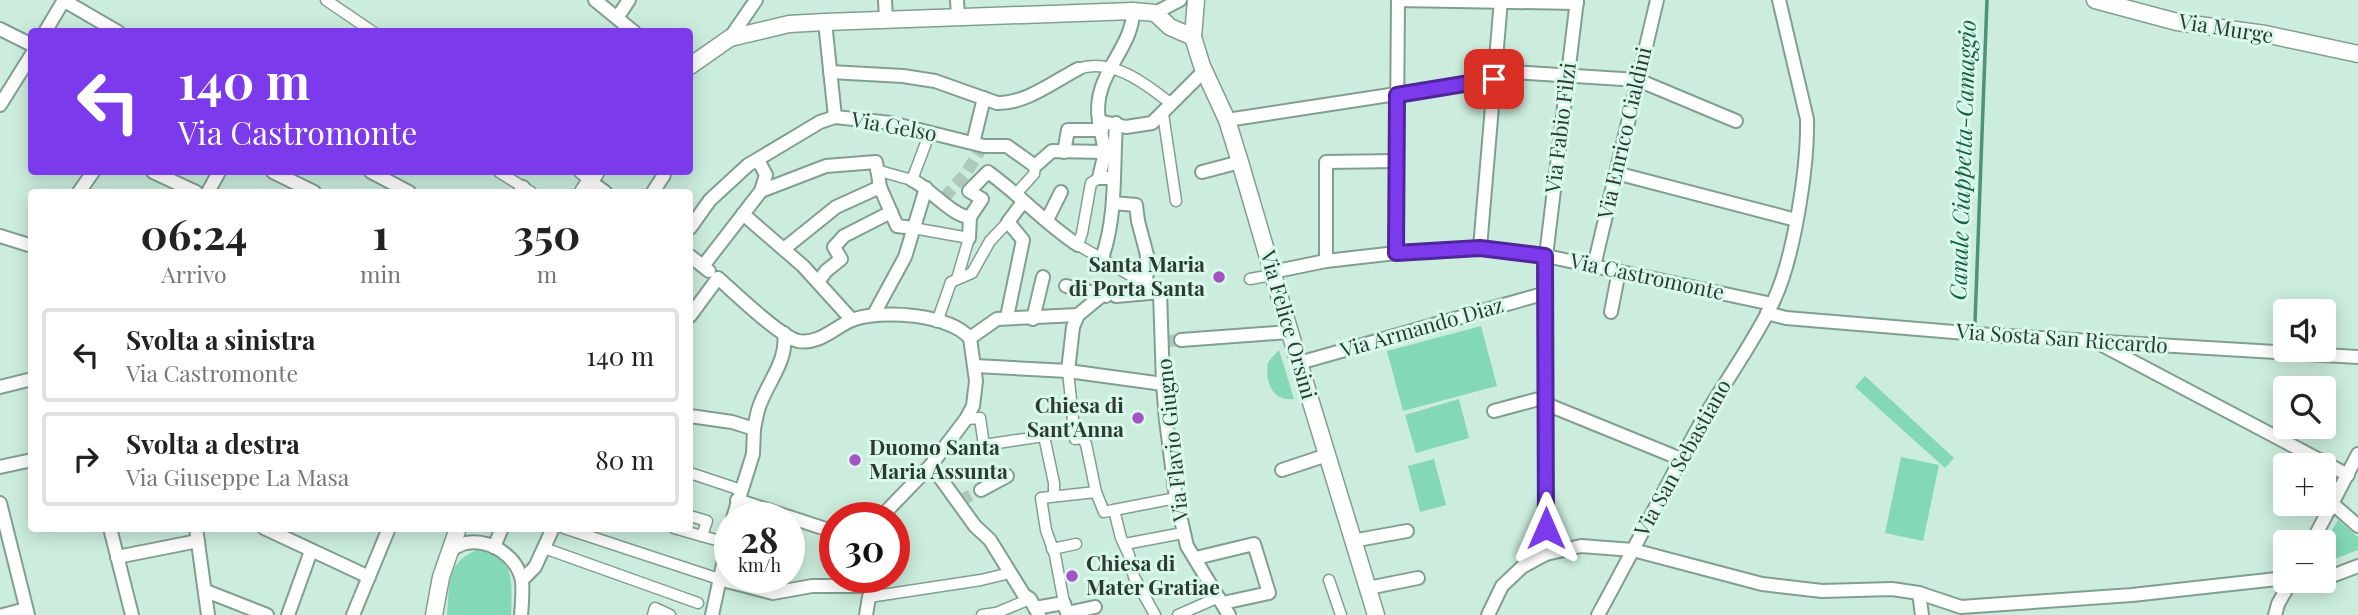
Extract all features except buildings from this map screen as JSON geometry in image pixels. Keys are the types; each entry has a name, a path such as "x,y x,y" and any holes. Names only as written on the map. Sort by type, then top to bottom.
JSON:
{"street":[{"path":"47,28 63,0 111,28"},
{"path":"326,0 367,28"},
{"path":"595,0 629,28"},
{"path":"617,18 629,0"},
{"path":"693,64 730,38 756,0"},
{"path":"885,0 886,20"},
{"path":"957,0 958,17"},
{"path":"1156,13 1180,0"},
{"path":"730,38 789,24 958,17 1027,7 1131,7 1156,13 1170,27 1193,37 1196,0"},
{"path":"1396,253 1398,0 1577,2"},
{"name":"Via Enrico Cialdini","path":"1594,266 1657,0"},
{"name":"Via San Sebastiano","path":"1598,615 1681,459 1770,308 1784,278 1806,151 1807,119 1779,0"},
{"name":"Via Murge","path":"2095,0 2177,22 2265,34 2358,54"},
{"path":"1480,248 1501,1"},
{"name":"Via Fabio Filzi","path":"1546,554 1545,256 1577,2"},
{"path":"1099,178 1105,152 1097,107 1105,77 1133,24 1131,7"},
{"path":"825,22 835,117"},
{"path":"0,29 28,43"},
{"name":"Via Felice Orsini","path":"1193,37 1241,162 1376,615"},
{"path":"0,105 28,60"},
{"path":"830,72 934,81 997,103 1008,103 1020,100 1077,69 1090,65 1110,68 1149,86 1167,108 1176,201"},
{"path":"1064,152 1068,130 1116,123 1126,127 1139,127 1152,123 1205,71"},
{"path":"1227,120 1397,95 1494,75 1568,75 1638,80 1736,121"},
{"path":"980,146 984,98"},
{"name":"Via Gelso","path":"693,224 710,200 748,165 820,122 835,117 891,123 980,146 1007,146 1035,166"},
{"path":"1102,258 1112,203 1116,123"},
{"path":"912,180 930,132"},
{"path":"937,322 951,282 972,273 985,249 1008,222 1034,174 1035,166 1052,152 1105,152"},
{"path":"704,267 761,191 766,175 758,160"},
{"path":"1326,261 1326,162 1397,161"},
{"path":"1202,172 1241,162"},
{"path":"761,191 826,166 876,166 912,180 943,199 958,215 970,217"},
{"path":"876,166 880,187 897,226 969,238"},
{"path":"957,279 969,238 970,217 982,200 969,191 988,172 1047,220 1058,233 1102,258 1146,289"},
{"path":"1616,173 1796,220"},
{"path":"159,175 190,189"},
{"path":"279,175 308,189"},
{"path":"377,175 403,189"},
{"path":"503,175 522,189"},
{"path":"655,189 664,175"},
{"path":"1078,245 1089,204 1091,183 1099,178 1113,178"},
{"path":"785,248 836,207 880,187"},
{"path":"874,314 905,257 926,188"},
{"path":"1047,220 1060,192"},
{"path":"1112,203 1136,205 1147,255 1146,289"},
{"path":"744,212 785,248 852,320"},
{"path":"818,282 826,271 841,259 834,247 844,236 891,212"},
{"path":"1007,317 1023,240 1008,222"},
{"path":"0,236 28,245"},
{"name":"Via Castromonte","path":"1272,273 1326,261 1480,248 1545,256 1619,271 1770,308"},
{"path":"693,258 796,340 814,341 852,320 874,314 908,314 958,328 970,338 975,366 973,407 967,419 931,465 895,502"},
{"path":"1611,312 1619,271"},
{"path":"1250,279 1272,273"},
{"path":"1033,319 1043,277"},
{"path":"693,312 718,278"},
{"path":"1066,286 1108,296"},
{"path":"970,338 991,322 1007,317 1033,319 1078,315 1108,296 1146,289"},
{"name":"Via Flavio Giugno","path":"1146,289 1160,292 1170,341 1163,384 1176,498 1185,540"},
{"name":"Via Armando Diaz","path":"1299,363 1546,293"},
{"name":"Via Sosta San Riccardo","path":"1770,308 1786,318 2096,342 2358,357"},
{"path":"1078,315 1073,327 1068,371 1075,439 1082,438 1088,450 1096,492 1104,512 1176,498"},
{"path":"1170,341 1290,332"},
{"path":"737,502 753,454 754,429 760,404 784,355 784,333"},
{"path":"2096,342 2348,475"},
{"path":"975,366 1068,371 1163,384"},
{"path":"0,387 28,380"},
{"path":"1494,411 1546,400 1681,459"},
{"path":"693,416 732,422 754,429"},
{"path":"967,419 980,418 984,445 1044,436 1054,495"},
{"path":"2336,498 2358,454"},
{"path":"1282,470 1327,455"},
{"path":"0,467 28,461"},
{"path":"931,465 975,526 990,540 1035,608"},
{"path":"693,474 819,525"},
{"path":"981,490 1007,476"},
{"path":"1095,607 1067,613 1040,502 1041,498 1054,495 1096,492"},
{"path":"0,503 27,612 3,615"},
{"path":"2336,507 2358,526"},
{"path":"1114,510 1134,576 1155,615"},
{"path":"693,517 707,521 702,536"},
{"path":"1352,541 1407,531"},
{"path":"111,532 132,615"},
{"path":"281,532 311,551 369,577"},
{"path":"353,615 387,532"},
{"path":"434,615 441,577 457,532"},
{"path":"494,547 500,532"},
{"path":"522,580 535,567 551,532"},
{"path":"576,532 714,577"},
{"path":"688,532 714,537"},
{"path":"117,557 197,535 208,615"},
{"path":"1125,544 1185,540 1229,615"},
{"path":"450,550 466,544 494,547 507,555 522,580 522,615"},
{"path":"1052,549 1076,544"},
{"path":"1178,615 1221,600 1269,593 1254,544 1196,558"},
{"path":"1488,615 1502,586 1522,567 1546,554 1581,546 1633,550 1762,584 1822,591 1892,589 1919,593 1961,607 2132,595 2273,579"},
{"path":"544,548 698,603"},
{"path":"288,615 311,551"},
{"path":"2336,574 2358,566"},
{"path":"869,597 1010,573"},
{"path":"1368,588 1418,578"},
{"path":"1329,580 1341,615"},
{"path":"206,591 267,615"},
{"path":"712,615 716,593"},
{"path":"866,615 872,593"},
{"path":"1919,593 1922,615"},
{"path":"2275,615 2284,593"},
{"path":"982,615 1064,603"},
{"path":"653,615 655,608 670,615"}],"green space":[{"path":"1481,326 1497,386 1403,411 1387,351"},
{"path":"1279,350 1294,399 1280,397 1269,382 1268,362"},
{"path":"1865,376 1954,458 1945,468 1855,387"},
{"path":"1459,399 1469,438 1416,453 1405,415"},
{"path":"1901,457 1939,465 1923,541 1885,533"},
{"path":"1434,459 1446,505 1420,512 1408,466"},
{"path":"2338,520 2358,537 2358,550 2336,558 2336,530 2332,530"},
{"path":"481,549 492,552 506,565 512,594 511,615 447,615 450,583 456,566 461,559"}],"waterway":[{"name":"Canale Ciappetta-Camaggio","path":"1975,322 1987,0"}],"tunnel":[{"path":"944,198 966,173 981,149"},
{"path":"1168,341 1181,340"},
{"path":"960,501 981,490"}],"place":[{"name":"Santa Maria di Porta Santa","path":"1219,277"},
{"name":"Chiesa di Sant'Anna","path":"1138,418"},
{"name":"Duomo Santa Maria Assunta","path":"855,460"},
{"name":"Chiesa di Mater Gratiae","path":"1072,576"}],"route":[{"path":"1494,79 1397,95 1396,253 1480,248 1545,256 1546,528"}]}
